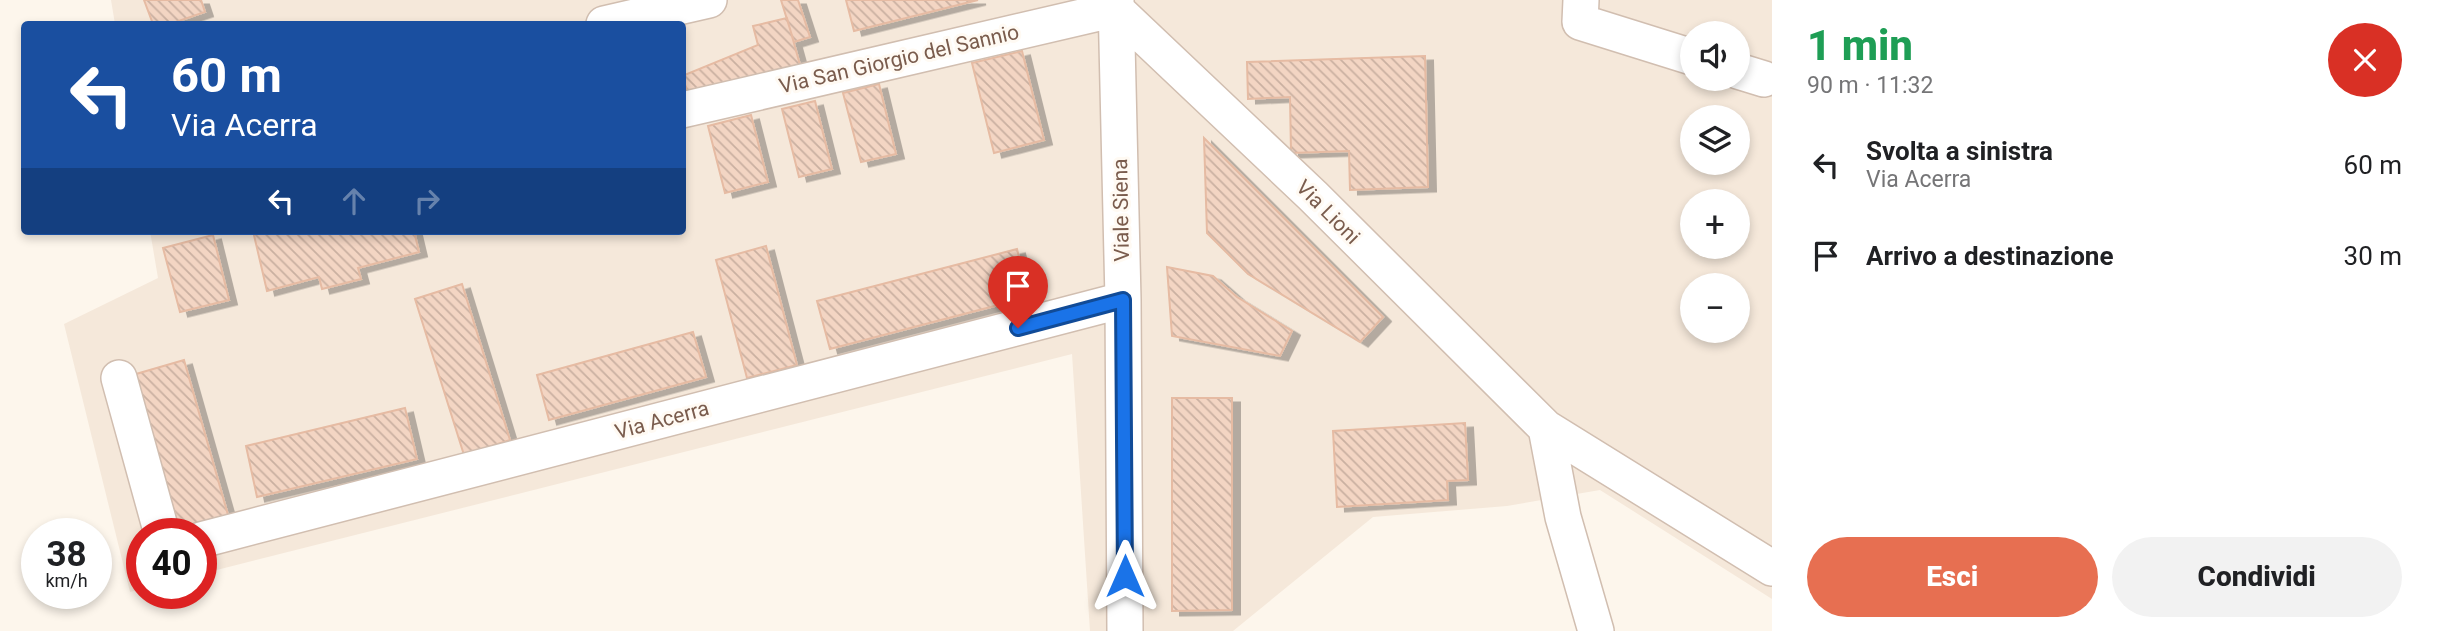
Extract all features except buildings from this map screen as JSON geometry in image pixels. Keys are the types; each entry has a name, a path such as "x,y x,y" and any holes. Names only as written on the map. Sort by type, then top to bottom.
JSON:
{"street":[{"path":"617,21 709,0"},
{"path":"1581,0 1580,22 1680,53"},
{"name":"Via San Giorgio del Sannio","path":"686,109 1113,3"},
{"name":"Viale Siena","path":"1113,3 1123,300 1125,631"},
{"name":"Via Lioni","path":"1113,3 1546,428 1772,568"},
{"name":"Via Acerra","path":"217,536 1123,300"},
{"path":"119,378 158,518"},
{"path":"1546,428 1563,517 1596,631"}],"shaded area":[{"path":"111,0 1772,0 1772,599 1600,490 1507,506 1373,517 1233,631 1090,631 1072,354 217,570 217,518 126,518 126,576 64,324 158,278 151,235 686,235 686,21 114,21"}],"route":[{"path":"1018,328 1123,300 1125,576"}]}
